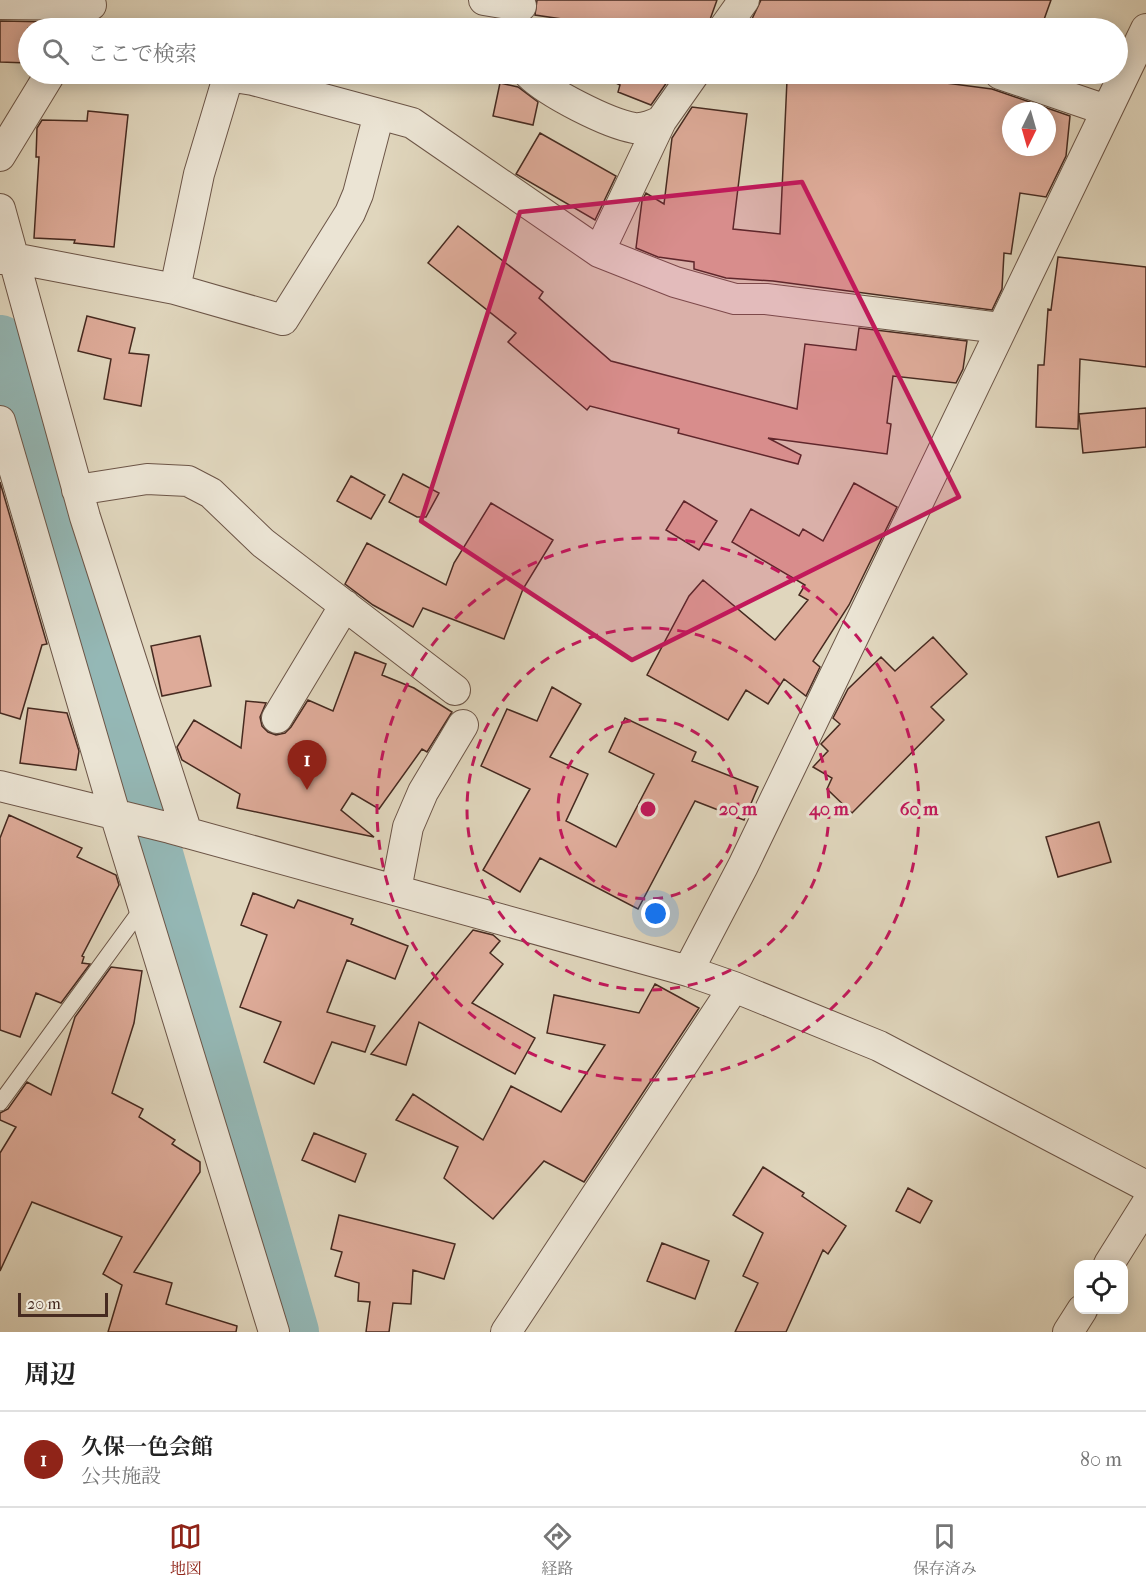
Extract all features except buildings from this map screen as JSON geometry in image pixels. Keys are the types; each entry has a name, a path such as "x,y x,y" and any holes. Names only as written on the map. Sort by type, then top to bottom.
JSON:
{"street":[{"path":"484,0 520,12"},
{"path":"731,18 744,0"},
{"path":"0,4 87,11"},
{"path":"1128,65 1146,29"},
{"path":"0,156 44,84"},
{"path":"175,289 199,174 226,84"},
{"path":"268,84 412,123 599,252 675,282 735,299 766,299 1000,328"},
{"path":"539,84 591,111 635,128 651,126 662,121"},
{"path":"599,252 662,121 687,84"},
{"path":"1029,84 1106,110"},
{"path":"688,971 743,866 1119,84"},
{"path":"7,259 175,289 284,320 350,213 358,194 379,114"},
{"path":"0,209 7,259 178,831"},
{"path":"0,421 115,814 274,1332"},
{"path":"77,490 147,479 188,481 211,493 263,543 455,690"},
{"path":"277,718 345,605"},
{"path":"396,890 412,819 423,792 463,725"},
{"path":"0,786 115,814 396,890 688,971 734,987 879,1046 1146,1186"},
{"path":"506,1332 734,987"},
{"path":"1112,1260 1146,1205"},
{"path":"1068,1332 1079,1314"}],"lane":[{"path":"0,1103 144,906"}],"highlighted area":[{"path":"802,182 959,497 632,660 421,521 520,212"}],"waterway":[{"path":"0,342 123,738 292,1332"}],"place":[{"name":"久保一色会館","path":"307,790"}]}
